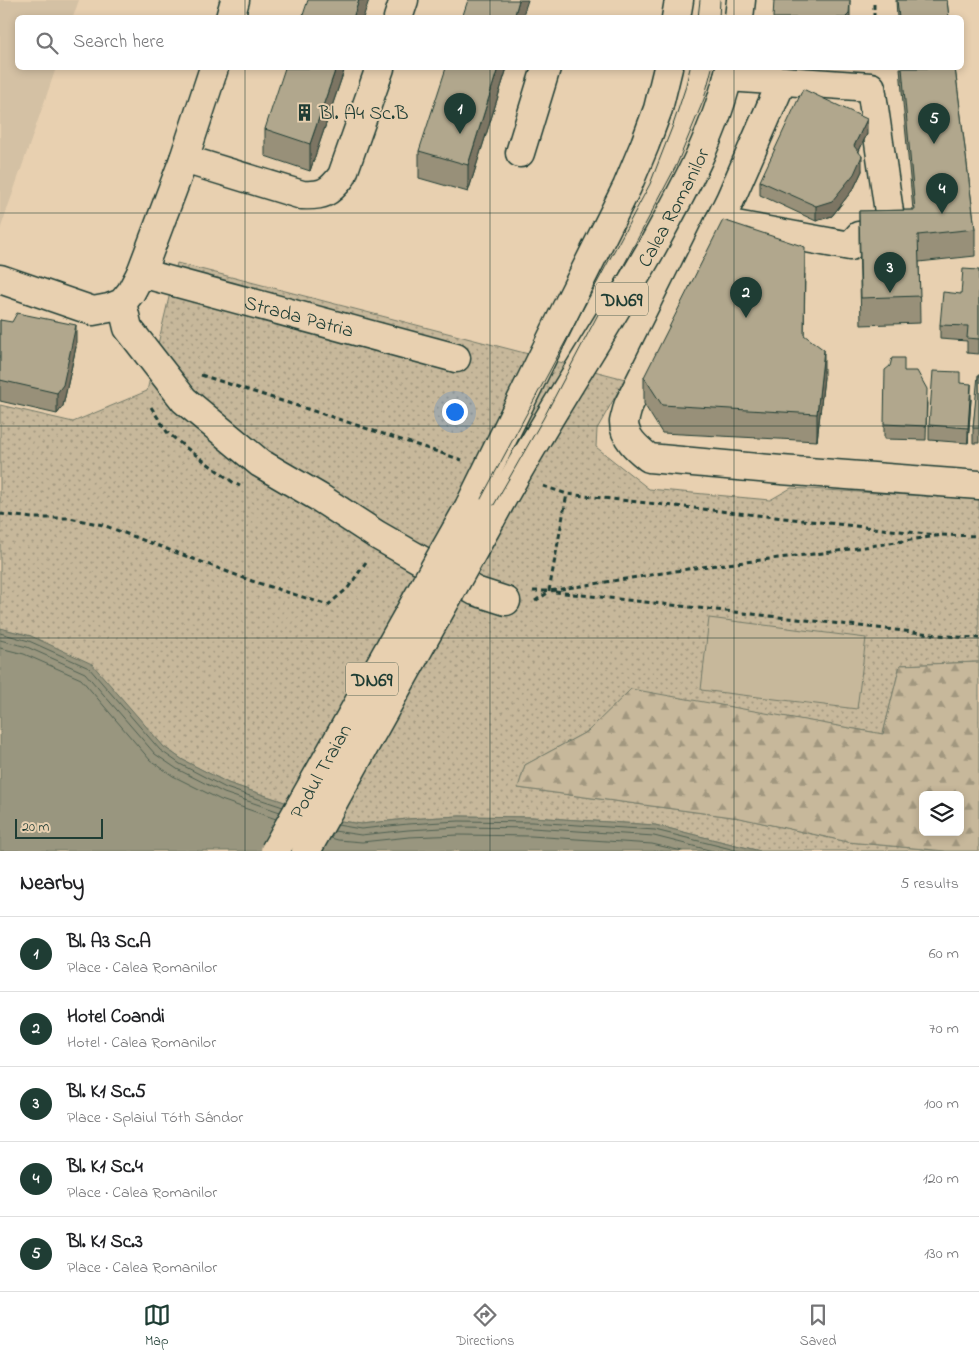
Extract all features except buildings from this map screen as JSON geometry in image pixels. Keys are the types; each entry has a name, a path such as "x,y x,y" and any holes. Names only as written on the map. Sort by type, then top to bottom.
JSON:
{"main road":[{"path":"231,15 235,0"},
{"path":"399,15 404,0"},
{"path":"676,15 679,0"},
{"path":"739,15 741,0"},
{"path":"0,279 93,311 122,303 131,292 141,273 184,158 213,70"},
{"path":"184,158 302,195 318,196 334,188 342,176 379,70"},
{"path":"520,153 545,70"},
{"name":"Calea Romanilor","path":"480,513 501,472 557,326 627,188 658,108 668,70"},
{"path":"719,222 850,246 859,236 886,234 891,226 871,87 782,81 729,72"},
{"name":"Calea Romanilor","path":"501,472 624,297 670,216 697,162 710,132 729,72"},
{"path":"782,81 730,200 628,406 624,422 626,432 635,446 649,458 979,485"},
{"name":"Strada Patria","path":"141,273 456,358"},
{"path":"122,303 128,328 184,400 260,463 320,498 377,535 476,591 517,603"},
{"name":"Podul Traian","path":"275,851 480,513"},
{"name":"Podul Traian","path":"306,851 480,513"}],"path":[{"path":"874,0 874,15"},
{"path":"198,374 567,494 943,535 979,536"},
{"path":"549,591 567,494"},
{"path":"0,514 32,518 69,518 103,525 252,581 328,605 348,588 368,559"},
{"path":"517,603 549,591 701,567 831,552 943,535"},
{"path":"549,591 979,638"}],"shaded area":[{"path":"0,0 79,0 74,15 15,15 15,70 55,70 0,230"}],"green space":[{"path":"177,263 625,379 597,429 596,447 649,489 770,500 791,488 979,499 979,662 900,665 883,734 631,690 588,731 525,765 518,788 740,818 848,842 945,851 760,851 655,825 532,817 459,816 361,824 341,821 228,783 183,760 164,747 138,718 31,636 0,628 0,405 73,422 147,391"},
{"path":"709,618 866,638 857,709 701,690"},
{"path":"979,662 979,851 945,851 848,842 740,818 518,788 525,765 588,731 631,689 883,734 900,665"}],"water":[{"path":"0,628 31,636 92,664 164,747 183,760 228,783 341,821 361,824 459,816 532,817 655,825 760,851 0,851"}],"tram line":[{"path":"698,15 700,0"},
{"path":"719,15 720,0"},
{"path":"283,851 475,510 650,184 673,125 690,70"},
{"path":"300,851 543,419 677,164 704,99 711,70"}],"place":[{"name":"Bl. A4 Sc.B","path":"305,112"},
{"name":"Bl. A3 Sc.A","path":"460,134"},
{"name":"Bl. K1 Sc.3","path":"934,144"},
{"name":"Bl. K1 Sc.4","path":"942,214"},
{"name":"Bl. K1 Sc.5","path":"890,293"},
{"name":"Hotel Coandi","path":"746,318"}]}
